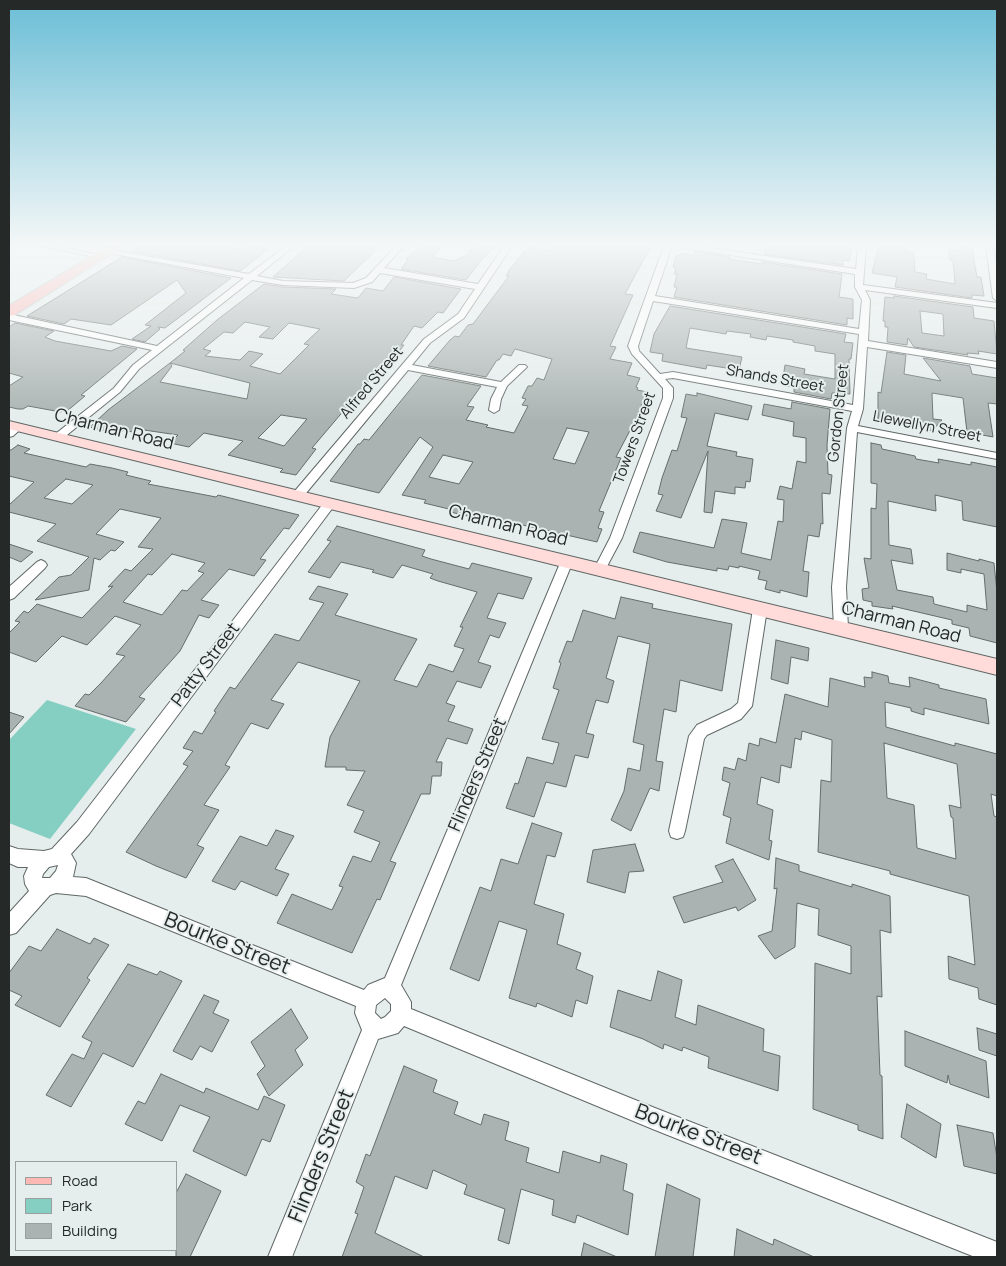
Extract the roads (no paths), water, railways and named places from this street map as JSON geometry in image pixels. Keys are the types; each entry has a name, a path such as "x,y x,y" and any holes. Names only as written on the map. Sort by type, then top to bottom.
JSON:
{"main road":[{"path":"9,312 20,305"},
{"name":"Charman Road","path":"12,429 58,437 997,667"}],"street":[{"path":"58,437 117,390 130,373 215,305"},
{"name":"Alfred Street","path":"298,495 427,341 461,316 469,305"},
{"name":"Towers Street","path":"604,570 668,398 669,390 635,352 633,346 647,305"},
{"path":"694,305 863,332"},
{"name":"Gordon Street","path":"837,627 852,428 858,409 866,305"},
{"path":"9,317 160,349"},
{"path":"862,343 997,365"},
{"path":"405,367 503,385"},
{"path":"494,410 496,398 503,385 522,367"},
{"name":"Shands Street","path":"662,381 687,378 858,409"},
{"name":"Llewellyn Street","path":"852,428 997,456"},
{"name":"Patty Street","path":"12,923 330,503"},
{"name":"Flinders Street","path":"390,989 567,561"},
{"path":"9,595 41,565"},
{"path":"678,831 697,736 702,730 736,714 745,706 760,609"},
{"path":"13,856 50,872"},
{"name":"Bourke Street","path":"50,872 367,1001"},
{"path":"380,989 390,989 395,992 401,1002 400,1015 392,1026 379,1029 373,1027 365,1013 367,1001 380,989"},
{"name":"Bourke Street","path":"400,1015 655,1119 997,1254"},
{"name":"Flinders Street","path":"280,1257 373,1027"}]}
